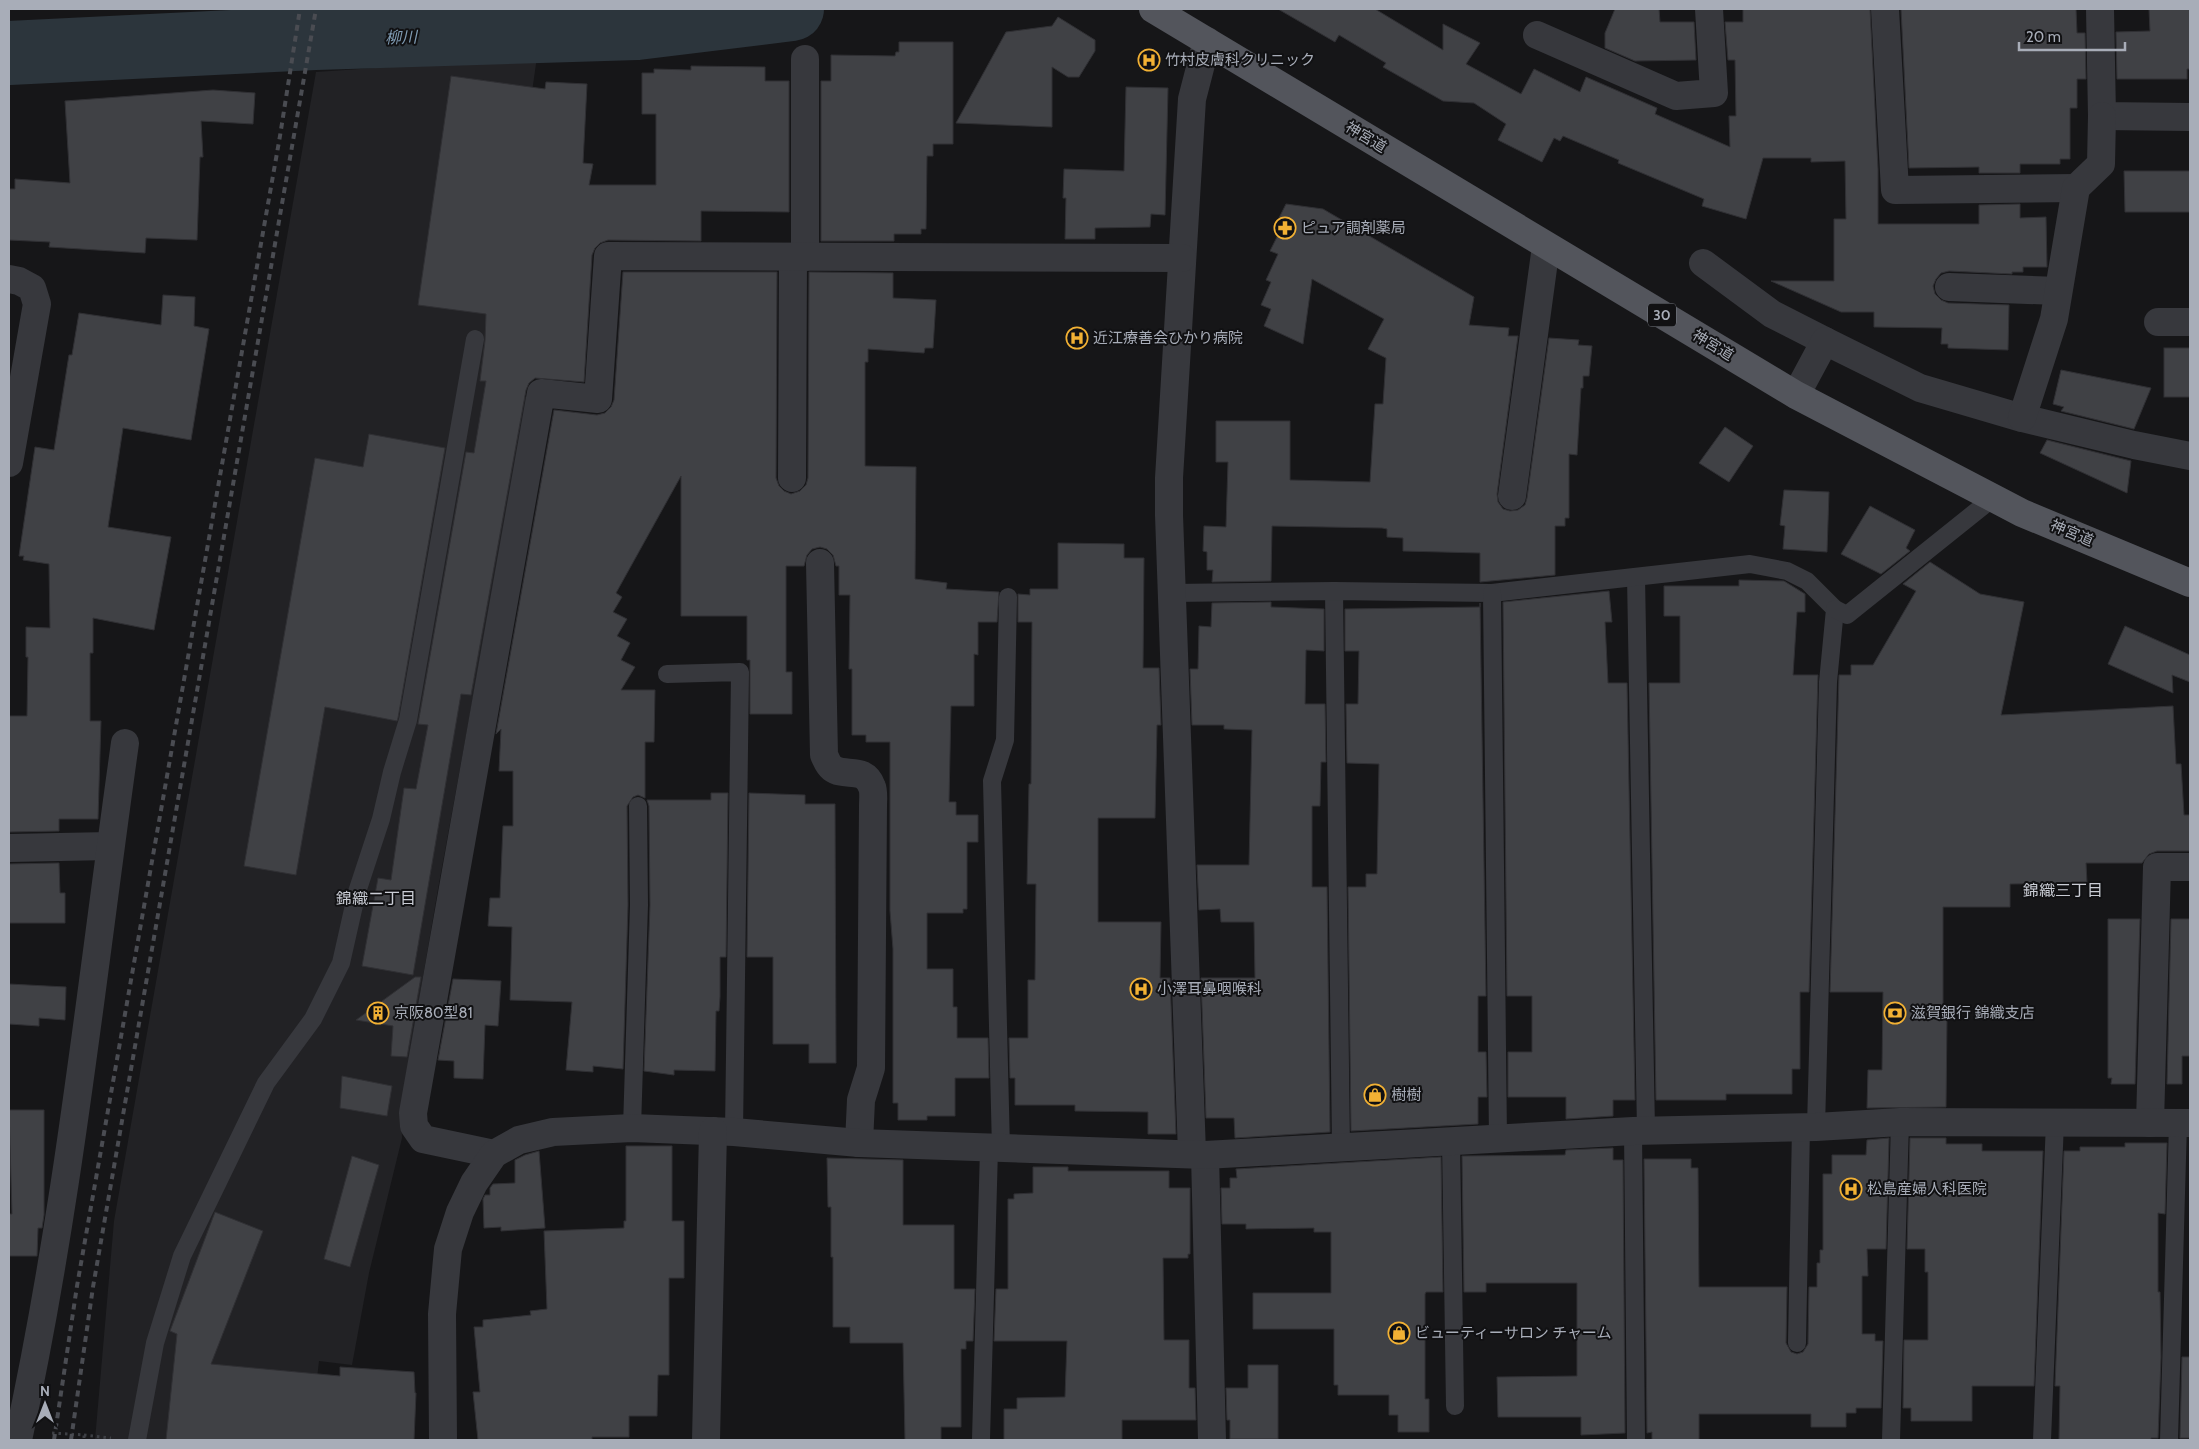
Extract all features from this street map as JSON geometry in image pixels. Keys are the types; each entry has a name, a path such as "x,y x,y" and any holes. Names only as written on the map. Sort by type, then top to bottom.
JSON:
{"main road":[{"name":"神宮道","path":"1153,9 1796,395 2022,513 2190,583"}],"street":[{"path":"1537,35 1676,96 1714,93 1709,9"},
{"path":"1885,9 1895,190 2076,188"},
{"path":"2022,418 2054,319 2076,188 2100,164 2102,116 2100,9"},
{"path":"1207,41 1192,99 1169,478 1172,593 1212,1440"},
{"path":"792,478 805,59"},
{"path":"2102,116 2190,116"},
{"path":"1512,496 1546,246"},
{"path":"494,1154 423,1139 414,1126 412,1113 541,393 598,398 608,256 1182,258"},
{"path":"1703,262 1772,314 1920,388 2022,418 2134,445 2190,456"},
{"path":"9,279 19,281 32,288 37,304 9,463"},
{"path":"1949,287 2058,291"},
{"path":"2158,322 2190,322"},
{"path":"1796,395 1825,341"},
{"path":"820,563 824,755 830,767 839,772 856,772 866,778 872,787 871,1068 861,1100 859,1143"},
{"path":"18,1440 30,1385 71,1140 125,743"},
{"path":"9,848 110,846"},
{"path":"2150,1123 2157,867 2190,867"},
{"path":"444,1440 442,1314 448,1249 460,1212 474,1182 494,1154 519,1140 553,1132 632,1128 724,1131 859,1143 1199,1154 1640,1131 1808,1127 1900,1122 2184,1123"},
{"path":"706,1440 724,1131"}],"lane":[{"path":"137,1440 155,1342 182,1256 266,1083 313,1019 341,963 357,892 381,819 392,772 408,720 475,339"},
{"path":"1172,593 1334,591 1492,593 1750,564 1787,571 1807,581 1835,610 1847,615 1993,498"},
{"path":"1636,577 1640,1131 1636,1440"},
{"path":"1334,591 1341,1147"},
{"path":"1492,593 1498,1139"},
{"path":"981,1439 995,1148 992,781 1005,740 1008,597"},
{"path":"1797,1342 1828,682 1835,610"},
{"path":"667,674 740,672 724,1131"},
{"path":"632,1128 639,905 638,806"},
{"path":"1891,1440 1900,1122"},
{"path":"2042,1440 2055,1122"},
{"path":"2169,1440 2184,1123"},
{"path":"1451,1141 1455,1406"}],"path":[{"path":"46,1432 84,1434 117,1439"},
{"path":"84,1434 84,1440"}],"shaded area":[{"path":"537,57 489,391 528,397 438,889 401,1106 402,1138 369,1273 352,1365 319,1361 310,1440 95,1440 114,1221 316,72"}],"building":[{"path":"1278,9 1375,9 1443,50 1443,24 1480,43 1466,64 1521,94 1534,69 1580,92 1586,77 1657,108 1655,114 1730,147 1729,116 1736,116 1735,60 1728,60 1725,22 1743,22 1743,9 1870,9 1878,169 1878,224 1979,224 1979,205 2020,204 2020,218 2046,217 2047,267 2023,267 2023,272 2012,272 2012,274 1949,271 1941,273 1936,279 1933,286 1935,294 1941,300 1948,303 2009,305 2008,350 1948,348 1948,344 1941,344 1942,328 1874,327 1874,312 1841,312 1771,281 1834,281 1834,219 1846,219 1845,161 1811,162 1811,158 1763,158 1746,219 1702,206 1704,199 1618,163 1619,160 1563,136 1560,141 1554,138 1542,162 1498,140 1506,124 1474,103 1443,101 1383,67 1386,63 1339,35 1335,42"},
{"path":"1615,9 1659,9 1660,22 1694,22 1696,60 1635,61 1605,48 1605,33"},
{"path":"1901,9 2076,9 2077,33 2085,33 2086,79 2077,79 2077,108 2070,108 2070,159 2060,159 2060,164 2020,164 2020,173 1979,173 1979,167 1909,168"},
{"path":"2149,9 2190,9 2190,69 2187,69 2187,79 2117,79 2116,32 2150,31"},
{"path":"1058,17 1095,40 1095,51 1079,77 1068,77 1052,67 1052,127 956,123 1006,32 1052,26"},
{"path":"899,42 953,42 953,144 933,144 933,156 927,156 926,229 921,229 921,234 894,234 894,241 821,241 821,81 831,81 831,55 895,56 896,52 899,52"},
{"path":"691,66 765,67 765,81 789,81 789,212 701,211 701,241 608,240 600,243 595,248 592,255 584,382 535,378 529,383 526,390 471,695 461,694 413,975 362,966 378,878 391,880 404,788 416,789 428,725 418,724 466,452 474,453 486,381 480,381 486,314 418,305 451,76 545,89 546,82 587,84 583,163 593,164 589,185 656,185 656,114 642,114 642,73 654,73 654,69 691,70"},
{"path":"1126,87 1168,88 1165,215 1151,214 1150,227 1095,228 1095,239 1065,239 1066,198 1063,198 1064,169 1124,171"},
{"path":"213,90 255,93 253,124 201,121 203,157 200,157 197,240 146,238 145,253 49,247 50,242 9,240 9,189 15,189 15,179 70,183 65,101"},
{"path":"2124,171 2190,171 2190,212 2125,212"},
{"path":"1286,204 1323,209 1474,297 1469,325 1509,328 1508,336 1518,336 1497,494 1498,502 1503,509 1510,511 1518,510 1525,505 1527,498 1549,338 1579,340 1578,345 1592,346 1589,376 1583,376 1583,388 1581,388 1577,455 1569,454 1569,518 1565,518 1565,526 1555,526 1555,575 1480,582 1480,553 1403,551 1403,538 1387,537 1387,529 1382,528 1272,526 1271,581 1212,582 1213,570 1207,570 1207,552 1203,551 1204,526 1226,527 1228,462 1216,462 1216,421 1290,421 1290,480 1370,482 1375,404 1383,404 1386,358 1368,349 1384,319 1312,279 1303,344 1264,326 1271,309 1261,305 1271,282 1266,280 1278,254 1270,251 1281,229 1275,226"},
{"path":"623,272 777,272 776,478 779,486 791,494 800,491 806,485 808,478 809,272 893,273 893,298 936,300 933,348 925,348 924,353 868,349 868,362 865,362 865,466 916,467 915,579 947,583 946,589 999,592 997,622 978,622 978,655 974,654 974,706 951,706 949,802 956,802 956,815 978,815 978,842 967,842 967,909 963,909 963,913 927,913 927,969 953,969 953,1007 957,1007 957,1038 988,1038 989,1078 955,1078 955,1116 927,1116 927,1120 898,1120 898,1103 893,1103 890,742 866,742 866,735 852,735 852,669 849,669 850,595 839,595 839,566 836,566 833,555 827,549 820,547 812,549 807,555 804,566 786,566 786,672 792,672 792,714 750,714 750,660 747,660 747,616 681,616 681,476 616,593 622,597 613,612 627,619 617,636 630,643 621,660 635,667 621,690 655,690 654,742 645,742 645,798 638,795 633,797 627,806 628,905 623,1069 593,1066 593,1072 566,1070 572,1002 510,1000 512,927 488,926 490,898 500,898 503,826 513,826 513,771 499,771 501,729 496,734 554,410 597,415 605,413 611,407 614,400"},
{"path":"163,295 195,297 194,326 209,329 191,440 123,428 108,527 171,537 154,630 93,618 93,653 90,653 90,721 101,721 98,819 59,819 59,831 9,832 9,716 27,716 28,657 26,657 26,627 50,628 49,564 23,560 24,556 19,556 35,447 54,450 69,355 72,355 79,313 161,325"},
{"path":"2164,348 2190,348 2190,397 2164,397"},
{"path":"2061,370 2151,388 2134,429 2061,411 2064,407 2053,404"},
{"path":"1725,427 1753,446 1729,482 1699,463"},
{"path":"369,434 445,448 398,718 397,721 325,707 296,875 244,866 315,458 363,467"},
{"path":"2047,440 2131,461 2127,493 2040,453"},
{"path":"1784,490 1829,492 1827,552 1783,549 1785,526 1780,525"},
{"path":"1870,506 1915,530 1906,548 1910,551 1881,574 1841,554"},
{"path":"1058,543 1124,544 1124,558 1144,558 1143,668 1159,668 1161,725 1157,725 1155,818 1098,818 1098,922 1161,922 1160,978 1170,978 1176,1134 1148,1134 1148,1112 1075,1111 1075,1105 1015,1105 1015,1078 1010,1078 1009,1038 1028,1038 1028,980 1035,980 1036,884 1027,884 1029,784 1031,784 1032,622 1018,622 1018,594 1030,595 1030,589 1058,589"},
{"path":"1930,562 1980,594 2024,602 2001,715 2173,706 2176,764 2181,764 2184,815 2190,815 2190,851 2157,851 2149,854 2142,863 2086,863 2087,883 2010,884 2010,907 1943,907 1943,1017 1947,1017 1946,1107 1867,1108 1868,1070 1882,1070 1883,992 1830,992 1839,675 1851,675 1851,665 1873,665 1916,591 1903,584"},
{"path":"1739,580 1784,581 1805,594 1805,612 1797,612 1793,675 1818,675 1809,992 1800,992 1800,1069 1792,1069 1792,1094 1726,1094 1726,1100 1656,1100 1649,683 1680,683 1680,616 1664,616 1664,586 1739,586"},
{"path":"1609,591 1612,622 1605,622 1608,683 1627,683 1635,1100 1613,1100 1613,1116 1566,1119 1566,1097 1508,1097 1508,1052 1532,1052 1532,996 1507,996 1503,602"},
{"path":"1271,602 1271,607 1324,609 1324,651 1306,650 1305,704 1325,704 1326,762 1321,762 1320,806 1312,806 1312,887 1327,887 1330,1132 1235,1138 1234,1118 1206,1118 1201,978 1255,978 1254,922 1221,922 1220,909 1199,910 1197,865 1249,865 1252,730 1224,729 1224,725 1192,725 1190,669 1198,669 1199,626 1211,627 1212,603"},
{"path":"1480,603 1486,996 1478,996 1478,1052 1486,1052 1487,1097 1478,1097 1478,1124 1351,1131 1348,887 1366,887 1366,874 1377,874 1379,764 1347,763 1346,704 1358,704 1359,651 1345,651 1345,609 1480,607"},
{"path":"2125,626 2190,655 2190,682 2172,675 2173,693 2108,664"},
{"path":"711,793 728,793 726,957 720,957 720,997 719,1011 716,1011 715,1071 674,1070 674,1075 644,1071 650,905 649,806 647,800 711,800"},
{"path":"749,793 805,795 805,804 835,804 836,1063 809,1063 809,1044 773,1044 773,957 747,957"},
{"path":"59,863 60,893 65,893 65,923 9,923 9,864"},
{"path":"2108,919 2140,919 2135,1084 2111,1084 2112,1078 2108,1078"},
{"path":"2171,919 2190,919 2190,1056 2182,1056 2182,1084 2167,1084"},
{"path":"415,977 421,977 407,1057 391,1056 393,1026 356,1020"},
{"path":"453,979 501,981 498,1026 485,1025 483,1079 454,1078 454,1061 438,1060"},
{"path":"9,984 66,987 65,1020 39,1018 39,1026 9,1024"},
{"path":"342,1076 392,1086 387,1116 340,1108"},
{"path":"9,1110 44,1110 44,1215 42,1228 38,1228 37,1256 9,1256 9,1214 12,1214"},
{"path":"1889,1138 1886,1249 1867,1249 1868,1276 1862,1276 1862,1334 1875,1334 1875,1341 1883,1341 1881,1408 1856,1408 1856,1413 1846,1413 1846,1427 1811,1427 1811,1414 1699,1414 1699,1440 1652,1440 1652,1432 1647,1433 1644,1159 1691,1159 1691,1168 1698,1168 1699,1287 1787,1287 1786,1343 1791,1352 1797,1354 1803,1352 1808,1344 1809,1287 1817,1287 1817,1263 1820,1263 1820,1250 1823,1250 1823,1174 1832,1174 1832,1155 1866,1155 1867,1140"},
{"path":"1910,1138 1946,1138 1946,1144 1982,1144 1982,1151 2043,1151 2034,1386 1972,1386 1972,1421 1911,1421 1911,1408 1903,1408 1904,1340 1928,1340 1928,1272 1925,1272 1925,1249 1907,1249"},
{"path":"2125,1143 2167,1143 2165,1214 2158,1213 2158,1292 2160,1292 2161,1357 2158,1438 2151,1438 2151,1440 2059,1440 2060,1386 2055,1386 2064,1151 2080,1151 2080,1147 2125,1147"},
{"path":"626,1146 672,1146 672,1221 684,1221 684,1278 669,1278 669,1375 658,1375 657,1416 629,1416 629,1437 592,1437 592,1440 478,1440 473,1392 480,1392 474,1327 483,1327 483,1320 531,1315 530,1311 547,1309 544,1231 624,1228 624,1221 626,1221"},
{"path":"1613,1148 1613,1160 1623,1160 1625,1433 1581,1435 1581,1417 1498,1417 1497,1377 1577,1376 1577,1283 1486,1283 1486,1292 1464,1292 1462,1156 1565,1155 1566,1150"},
{"path":"539,1151 545,1228 501,1231 501,1227 484,1228 483,1199 485,1195 490,1195 490,1188 493,1184 515,1183 515,1160"},
{"path":"352,1156 379,1165 350,1267 324,1259"},
{"path":"1441,1157 1443,1292 1426,1292 1425,1294 1425,1399 1429,1399 1429,1432 1398,1432 1398,1415 1389,1415 1389,1395 1338,1395 1338,1385 1334,1385 1334,1329 1253,1329 1253,1293 1331,1293 1331,1232 1314,1232 1314,1228 1246,1229 1246,1224 1222,1224 1221,1188 1230,1188 1230,1178 1237,1178 1236,1169"},
{"path":"827,1158 903,1160 903,1225 954,1225 954,1289 975,1289 973,1341 966,1341 966,1349 961,1349 961,1427 941,1427 941,1440 905,1440 903,1343 850,1343 850,1327 833,1327 833,1257 831,1257 831,1207 828,1207"},
{"path":"1033,1167 1068,1167 1068,1171 1169,1171 1169,1188 1190,1188 1190,1254 1188,1254 1188,1258 1163,1258 1164,1340 1189,1340 1189,1388 1195,1388 1196,1420 1122,1420 1122,1440 1004,1440 1004,1409 1017,1409 1017,1398 1065,1397 1067,1341 994,1341 996,1289 1008,1289 1008,1199 1014,1199 1014,1194 1033,1193"},
{"path":"215,1212 263,1231 211,1364 340,1376 340,1367 414,1372 416,1393 414,1440 166,1440 177,1334 170,1331"},
{"path":"2182,1357 2190,1357 2190,1438 2180,1438"},
{"path":"1248,1365 1278,1365 1278,1439 1230,1439 1230,1420 1227,1420 1226,1388 1248,1388"}],"waterway":[{"name":"柳川","path":"9,53 315,38 637,28 792,9"}],"railway":[{"path":"54,1440 77,1286 280,136 300,9"},
{"path":"71,1440 93,1287 316,9"}],"place":[{"name":"竹村皮膚科クリニック","path":"1149,60"},
{"name":"ピュア調剤薬局","path":"1285,228"},
{"name":"近江療善会ひかり病院","path":"1077,338"},
{"name":"小澤耳鼻咽喉科","path":"1141,989"},
{"name":"京阪80型81","path":"378,1013"},
{"name":"滋賀銀行 錦織支店","path":"1895,1013"},
{"name":"樹樹","path":"1375,1095"},
{"name":"松島産婦人科医院","path":"1851,1189"},
{"name":"ビューティーサロン チャーム","path":"1399,1333"}],"district":[{"name":"錦織三丁目","path":"2063,890"},
{"name":"錦織二丁目","path":"376,898"}]}
